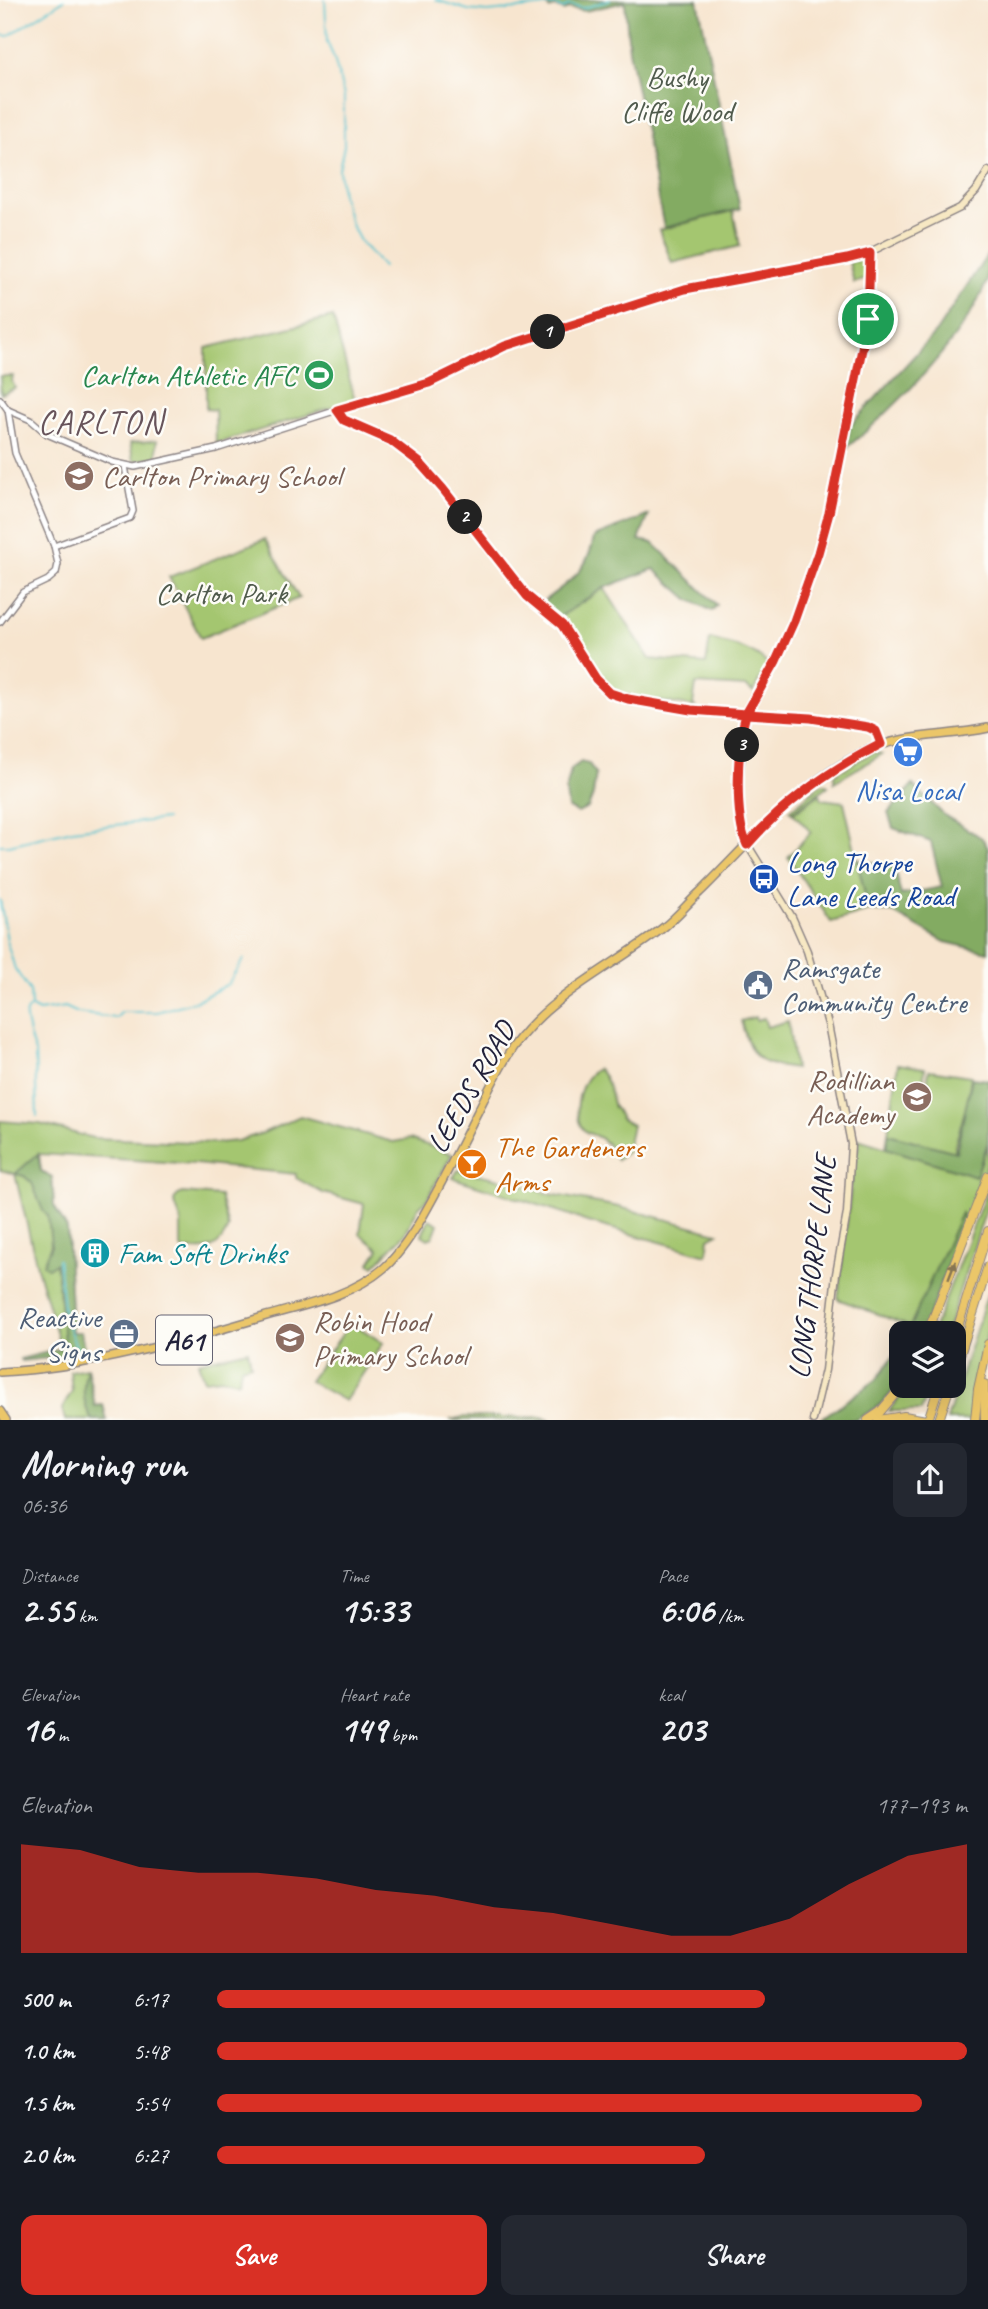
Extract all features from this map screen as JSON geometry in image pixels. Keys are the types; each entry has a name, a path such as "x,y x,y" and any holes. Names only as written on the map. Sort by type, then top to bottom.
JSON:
{"highway":[{"path":"932,1321 988,1176"},
{"path":"960,1321 988,1231"},
{"path":"966,1336 988,1266"},
{"path":"975,1420 978,1389 988,1345"},
{"path":"985,1420 983,1391 988,1364"},
{"path":"860,1420 892,1398"},
{"path":"868,1420 880,1412 892,1398"},
{"path":"878,1420 904,1416 927,1420 935,1398"},
{"path":"939,1420 946,1398"}],"main road":[{"path":"747,845 741,824 739,795 746,714 776,661 802,599 824,534 868,319 870,253 960,208 976,191 988,171"},
{"name":"LEEDS ROAD","path":"2,1373 108,1357 194,1338 324,1300 350,1290 374,1275 409,1238 448,1172 513,1047 531,1026 573,988 666,925 776,814 824,776 855,756 881,744 907,737 936,736 988,728"},
{"name":"LONG THORPE LANE","path":"747,845 792,917 807,951 828,1024 851,1144 847,1213 836,1274 825,1370 813,1420"},
{"path":"0,1411 6,1420"}],"street":[{"path":"8,410 31,420 47,435 125,466 154,463 216,449 429,383 505,346 685,289 870,253"},
{"path":"0,399 8,410 15,453 54,546 58,564 56,573 23,593 0,622"},
{"path":"337,410 344,420 390,440 419,462 527,596 562,625 596,679 610,693 628,699 691,710 811,718 868,727 876,731 881,744"},
{"path":"54,546 132,516 125,466"}],"green space":[{"name":"Bushy Cliffe Wood","path":"546,0 698,0 740,209 664,228 629,50 625,2 585,11 569,8 564,11 555,7 549,9"},
{"path":"733,211 740,246 672,263 659,230"},
{"path":"988,254 987,281 962,326 926,372 885,414 845,449 850,426 936,332"},
{"path":"867,259 867,279 854,283 849,262"},
{"path":"333,317 355,400 216,444 215,410 206,409 206,348"},
{"path":"0,376 13,376 15,388 1,394"},
{"path":"157,440 157,457 136,461 133,459 130,443"},
{"path":"649,515 639,540 653,543 717,605 712,611 688,599 654,569 604,588 558,618 540,604 568,583 581,569 587,560 594,537"},
{"name":"Carlton Park","path":"265,539 299,598 201,638 169,577"},
{"path":"604,588 650,659 706,664 710,639 755,654 768,664 753,692 746,687 696,684 693,704 695,707 633,697 611,690 597,675 567,627 558,618"},
{"path":"874,752 882,754 834,782 837,773"},
{"path":"581,762 589,764 596,774 588,808 578,813 568,808 566,791 571,769"},
{"path":"820,785 828,786 792,812 790,810"},
{"path":"913,785 944,815 982,838 988,848 988,952 945,942 891,912 869,911 857,860 894,866 901,895 942,887 931,842 893,828 888,813"},
{"path":"820,794 822,799 844,802 869,911 831,922 788,857 811,832 793,813"},
{"path":"755,1017 756,1020 764,1018 767,1027 788,1021 795,1069 764,1061 753,1052 741,1021"},
{"path":"898,1064 925,1068 921,1097 925,1097 929,1070 971,1076 955,1152 888,1134"},
{"path":"598,1069 607,1082 614,1108 621,1119 632,1125 629,1150 617,1160 603,1140 585,1131 578,1117 582,1088 591,1073"},
{"path":"972,1078 988,1080 988,1142 976,1176 886,1148 888,1134 956,1152"},
{"path":"300,1116 393,1142 410,1139 452,1154 405,1234 374,1266 370,1263 379,1249 360,1234 364,1204 323,1193 296,1178 296,1174 195,1164 39,1154 41,1171 52,1177 54,1206 67,1229 72,1332 81,1332 85,1354 63,1356 38,1271 15,1174 0,1170 0,1121 40,1124 93,1138 216,1143 237,1141 263,1133"},
{"path":"858,1139 976,1176 988,1144 988,1161 965,1221 961,1214 914,1321 895,1321 838,1299 855,1152 858,1149"},
{"path":"38,1154 41,1171 52,1177 54,1206 67,1229 72,1332 81,1332 85,1354 21,1361 20,1359 61,1349 64,1341 56,1263 48,1268 43,1264 51,1245 48,1216 43,1211 32,1183 24,1176 15,1174"},
{"path":"458,1170 718,1233 709,1238 707,1255 584,1221 453,1178"},
{"path":"988,1187 988,1203 950,1321 937,1321"},
{"path":"182,1193 220,1196 228,1228 221,1241 211,1248 181,1248 181,1221 174,1201"},
{"path":"961,1213 965,1221 927,1321 912,1321"},
{"path":"429,1219 438,1224 433,1237 428,1239 422,1235"},
{"path":"988,1292 988,1330 974,1390 971,1420 947,1420 954,1398 966,1398 966,1361"},
{"path":"351,1322 383,1343 345,1401 309,1381"},
{"path":"248,1350 251,1364 241,1367 239,1381 221,1378 204,1380 198,1362"},
{"path":"889,1362 889,1396 877,1407 856,1420 819,1420 876,1380"},
{"path":"87,1368 95,1406 103,1405 107,1420 65,1420 62,1409 72,1391 70,1371"},
{"path":"87,1368 95,1406 103,1405 107,1420 92,1420 86,1408 84,1381"},
{"path":"899,1398 925,1398 921,1411 889,1411"},
{"path":"463,1417 542,1417 551,1420 450,1420"}],"waterway":[{"path":"0,35 8,36 64,0"},
{"path":"325,0 327,42 344,96 344,146 339,169 342,196 360,241 383,267"},
{"path":"436,0 468,10 488,12 555,5 563,9 569,5 584,8 610,0"},
{"path":"0,845 72,830 166,819"},
{"path":"0,900 15,969 30,991 31,1007 26,1011 26,1015 35,1052 37,1116"},
{"path":"31,1007 39,1011 65,1007 78,1013 116,1018 122,1012 157,1012 196,1001 228,984 244,959"},
{"path":"58,1259 64,1316 79,1354"}],"place":[{"name":"Carlton Athletic AFC","path":"319,375"},
{"name":"Carlton Primary School","path":"79,476"},
{"name":"Nisa Local","path":"908,752"},
{"name":"Long Thorpe Lane Leeds Road","path":"764,879"},
{"name":"Ramsgate Community Centre","path":"758,985"},
{"name":"Rodillian Academy","path":"917,1097"},
{"name":"The Gardeners Arms","path":"472,1164"},
{"name":"Fam Soft Drinks","path":"95,1253"},
{"name":"Reactive Signs","path":"124,1334"},
{"name":"Robin Hood Primary School","path":"290,1338"}],"district":[{"name":"CARLTON","path":"101,422"}],"route":[{"path":"868,319 824,534 794,621 776,661 746,714 811,718 868,727 876,731 881,744 855,756 824,776 783,808 747,845 741,824 739,795 746,714 691,710 628,699 610,693 596,679 562,625 527,596 419,462 390,440 344,420 337,410 441,379 470,361 505,346 685,289 870,253 868,319"}]}
